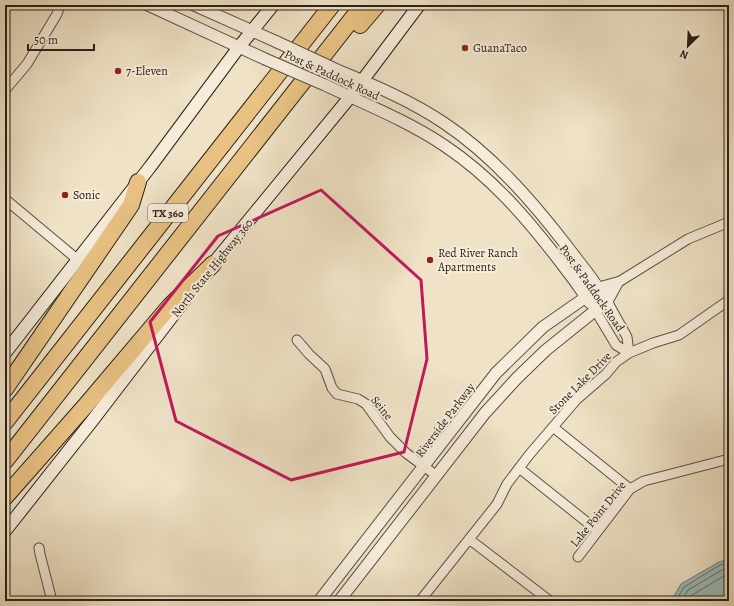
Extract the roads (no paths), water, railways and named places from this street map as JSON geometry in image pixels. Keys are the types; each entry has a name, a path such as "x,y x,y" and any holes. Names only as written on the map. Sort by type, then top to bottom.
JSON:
{"highway":[{"name":"TX 360","path":"5,422 332,5"},
{"name":"TX 360","path":"5,461 363,5"},
{"path":"332,46 350,36 377,5"},
{"path":"5,389 131,205 138,182"},
{"path":"5,497 87,404 170,306 213,264"}],"main road":[{"path":"5,353 138,182 239,47 273,5"},
{"name":"North State Highway 360","path":"5,531 92,422 213,264 363,81 419,5"}],"street":[{"path":"5,90 28,64 57,14 60,5"},
{"name":"Post & Paddock Road","path":"148,5 350,97 422,132 445,146 496,186 520,212 586,297 616,345 629,353"},
{"name":"Post & Paddock Road","path":"194,5 408,102 444,123 471,144 496,165 522,192 599,288 627,337 629,353"},
{"path":"488,180 496,165"},
{"path":"5,199 78,260"},
{"name":"Riverside Parkway","path":"319,601 425,467 496,373 543,327 599,288 617,283 688,239 729,222"},
{"path":"339,601 485,413 517,378 546,350 607,302 617,283"},
{"name":"Stone Lake Drive","path":"420,601 497,504 507,484 519,468 577,399 606,374 616,362 629,353 653,343 679,335 729,300"},
{"name":"Seine","path":"297,340 325,369 332,388 338,394 358,399 366,404 390,437 406,453 437,476"},
{"path":"553,427 630,489"},
{"name":"Lake Point Drive","path":"578,557 630,489 644,481 729,459"},
{"path":"519,468 598,531"},
{"path":"469,539 550,601"},
{"path":"40,548 40,554 52,601"}],"water":[{"path":"729,559 729,601 671,601 681,584 719,562"}],"place":[{"name":"GuanaTaco","path":"465,48"},
{"name":"7-Eleven","path":"118,71"},
{"name":"Sonic","path":"65,195"},
{"name":"Red River Ranch Apartments","path":"430,260"}]}
